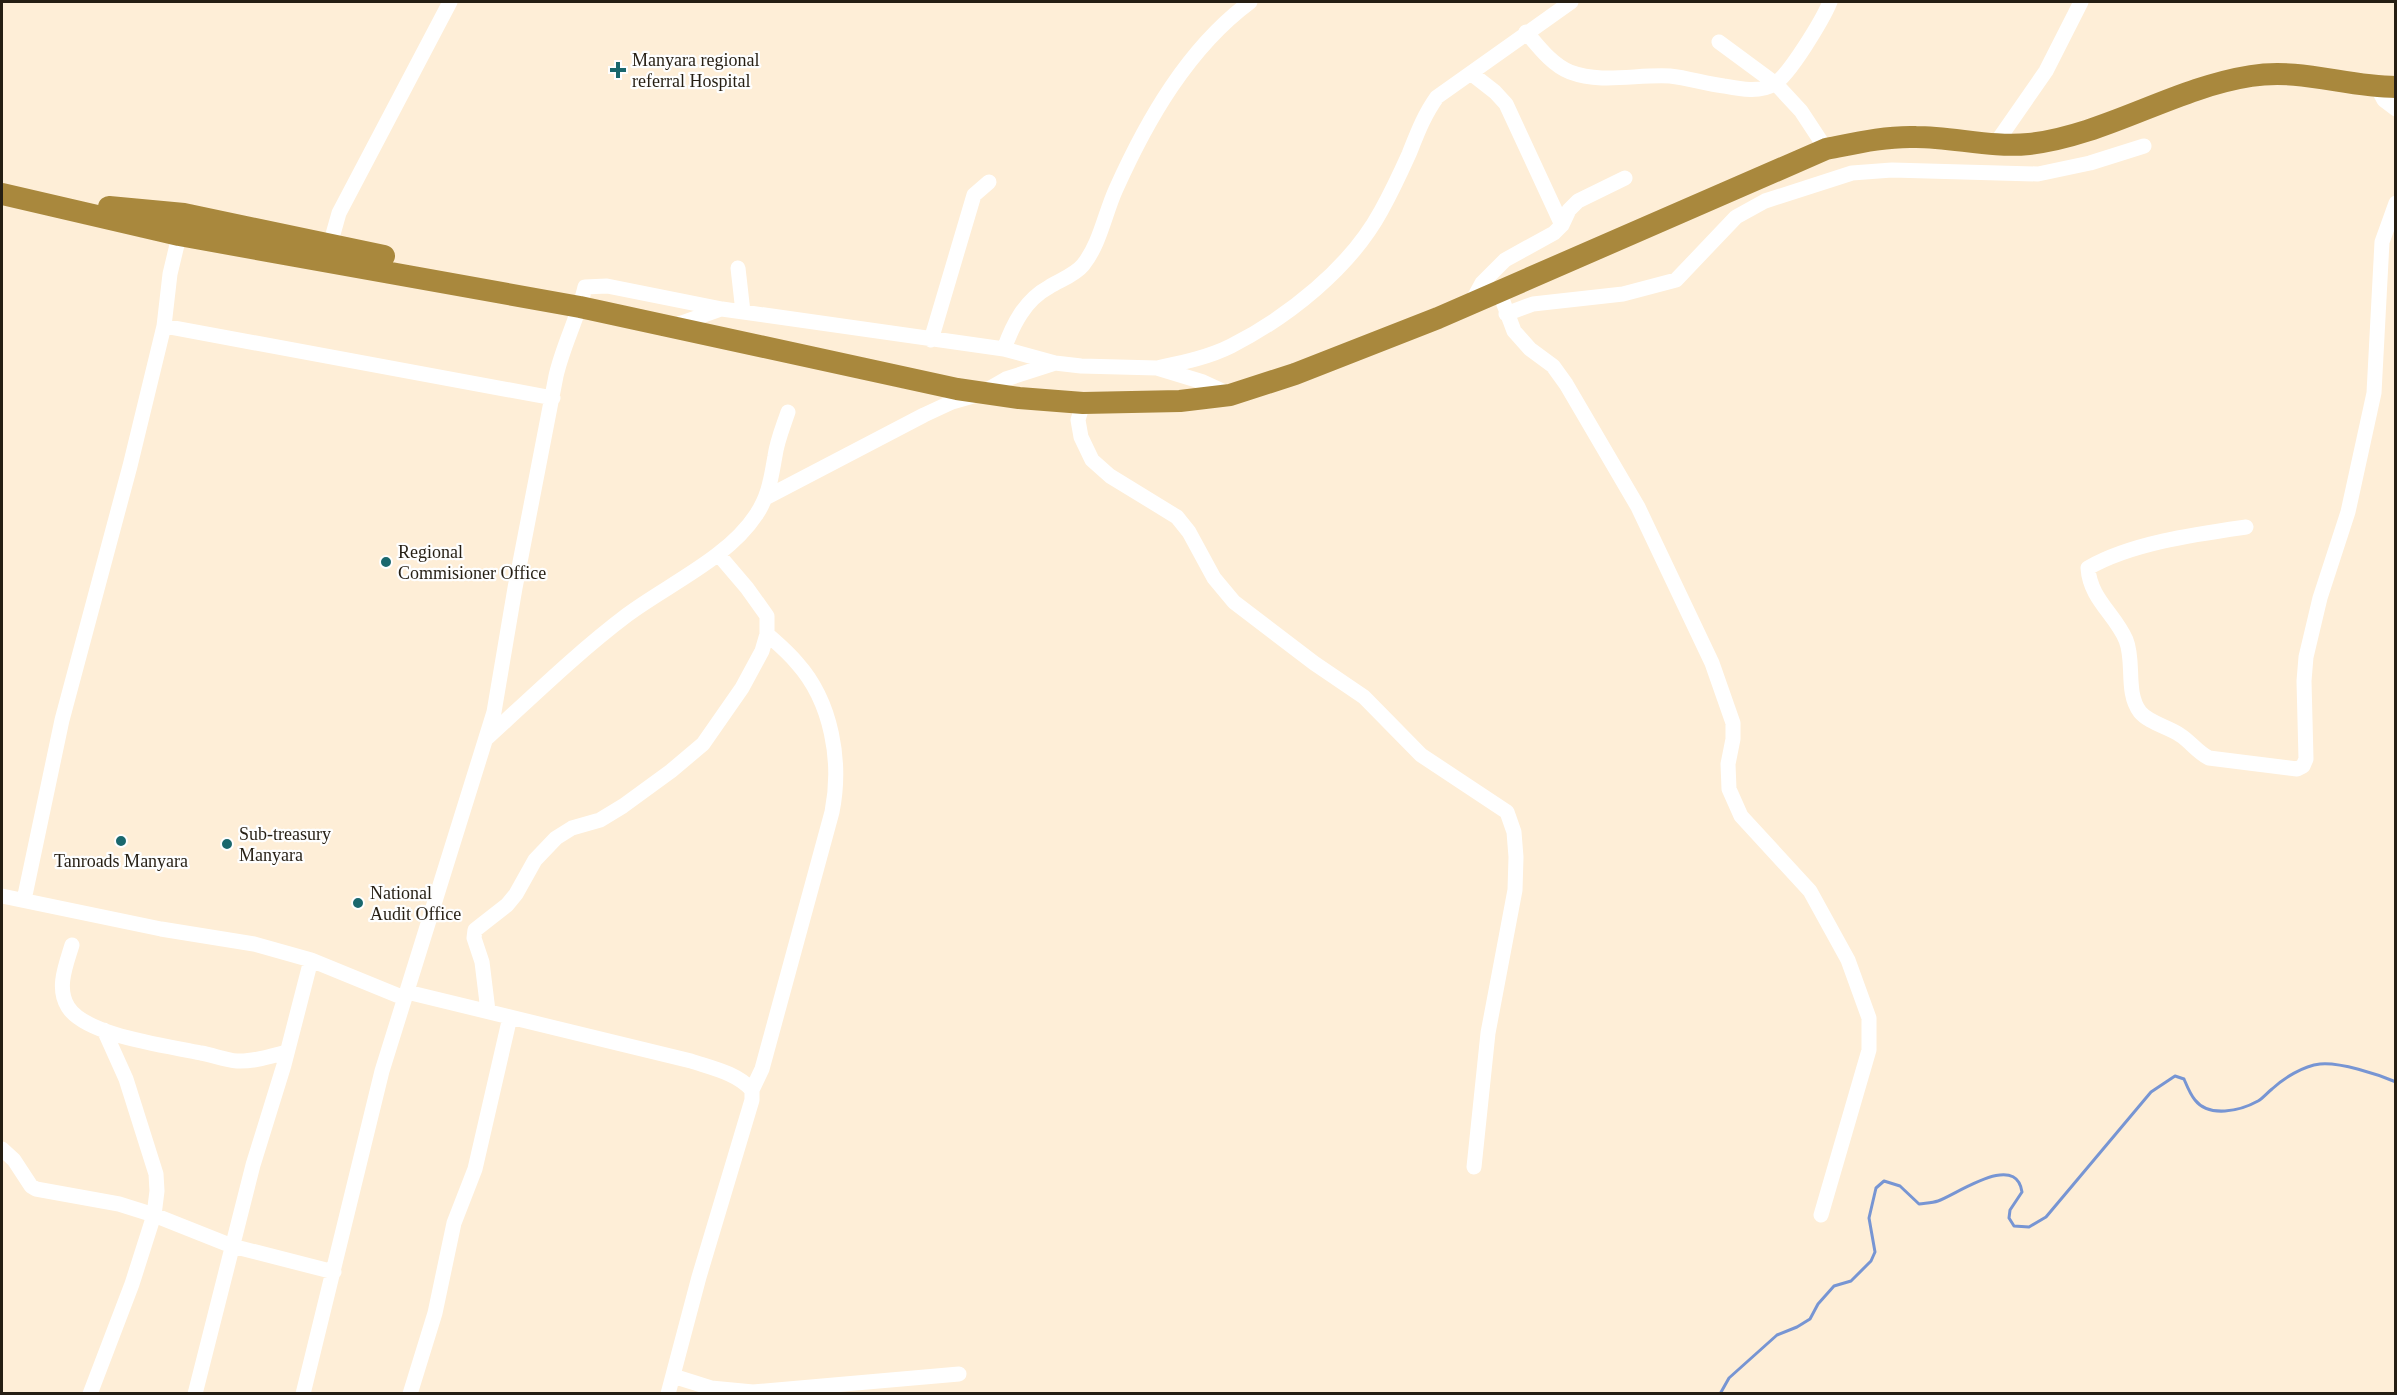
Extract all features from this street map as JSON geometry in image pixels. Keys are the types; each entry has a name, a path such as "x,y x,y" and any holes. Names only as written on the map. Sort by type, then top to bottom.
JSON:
{"highway":[{"path":"2,194 327,253 444,268 547,302 580,307 980,394 1083,403 1180,401 1230,395 1339,357 1471,303 1826,149 1887,137 1917,136 2026,144 2052,140 2098,127 2224,82 2249,76 2297,74 2386,86"}],"street":[{"path":"327,253 339,213 450,2"},
{"path":"1005,348 1012,326 1034,298 1083,265 1093,248 1115,191 1139,141 1180,74 1205,42 1231,15 1250,2"},
{"path":"303,1394 382,1071 500,688 515,588 561,355 580,307 585,287 596,285 722,309 931,340 1005,348 1055,363 1097,368 1157,368 1192,361 1230,347 1287,311 1334,272 1355,251 1370,231 1394,188 1427,111 1437,98 1571,2"},
{"path":"1527,32 1558,65 1587,77 1669,76 1741,89 1763,89 1776,84 1819,24 1830,2"},
{"path":"1996,143 2046,70 2081,2"},
{"path":"1719,42 1776,84 1801,111 1826,149"},
{"path":"1472,74 1506,104 1562,225"},
{"path":"2386,86 2384,100 2396,109"},
{"path":"1506,314 1533,304 1623,294 1676,280 1736,217 1765,201 1852,173 1892,170 2038,174 2090,163 2144,146"},
{"path":"1471,303 1482,283 1505,260 1554,233 1578,201 1625,178"},
{"path":"931,340 974,195 989,182"},
{"path":"2246,526 2174,539 2101,561 2088,568 2089,580 2094,594 2126,641 2136,702 2145,717 2181,735 2198,752 2209,758 2297,770 2303,766 2306,759 2304,681 2306,657 2320,598 2348,512 2374,393 2382,242 2396,203"},
{"path":"24,900 62,720 130,466 164,326 170,274 182,225"},
{"path":"738,268 743,312"},
{"path":"1499,291 1514,331 1530,349 1553,366 1566,384 1638,507 1712,663 1733,723 1733,739 1728,764 1729,789 1741,816 1810,891 1848,960 1869,1018 1869,1050 1821,1215"},
{"path":"670,327 722,309"},
{"path":"164,326 553,398"},
{"path":"767,497 924,415 952,402 980,394 1006,379 1055,363"},
{"path":"1157,368 1203,382 1230,395"},
{"path":"1083,403 1078,420 1081,437 1092,460 1110,476 1177,517 1189,532 1214,578 1234,602 1364,698 1421,755 1507,812 1514,832 1515,890 1488,1033 1474,1167"},
{"path":"485,739 601,636 718,554 754,518 767,497 775,455 788,412"},
{"path":"488,1011 482,962 474,938 475,930 516,894 535,860 556,838 572,828 600,820 623,806 703,744 742,688 762,651 767,634 767,616 718,554"},
{"path":"668,1394 699,1277 752,1100 752,1090 762,1069 832,812 837,776 831,738 821,700 798,663 767,634"},
{"path":"2,896 161,930 254,944 311,960 406,995 488,1011 691,1061 719,1070 747,1084 752,1090"},
{"path":"72,945 63,976 63,996 76,1017 104,1030 146,1042 236,1061 287,1052"},
{"path":"195,1394 232,1246 311,960"},
{"path":"410,1394 435,1313 454,1223 475,1169 510,1017"},
{"path":"90,1394 132,1284 154,1215 157,1191 156,1174 126,1079 104,1030"},
{"path":"2,1149 14,1160 26,1180 36,1189 119,1204 154,1215 232,1246 334,1272"},
{"path":"673,1376 711,1388 753,1392 959,1374"}],"waterway":[{"path":"1720,1394 1729,1378 1777,1335 1810,1319 1818,1304 1834,1286 1851,1281 1871,1261 1875,1252 1869,1218 1876,1188 1884,1181 1900,1186 1919,1204 1938,1201 1984,1179 2009,1175 2017,1180 2022,1192 2010,1210 2009,1218 2014,1226 2029,1227 2046,1217 2151,1092 2175,1076 2184,1079 2195,1100 2201,1106 2216,1111 2234,1110 2251,1105 2294,1073 2320,1064 2348,1067 2396,1082"}],"place":[{"name":"Manyara regional referral Hospital","path":"618,70"},
{"name":"Regional Commisioner Office","path":"386,562"},
{"name":"Tanroads Manyara","path":"121,841"},
{"name":"Sub-treasury Manyara","path":"227,844"},
{"name":"National Audit Office","path":"358,903"}]}
